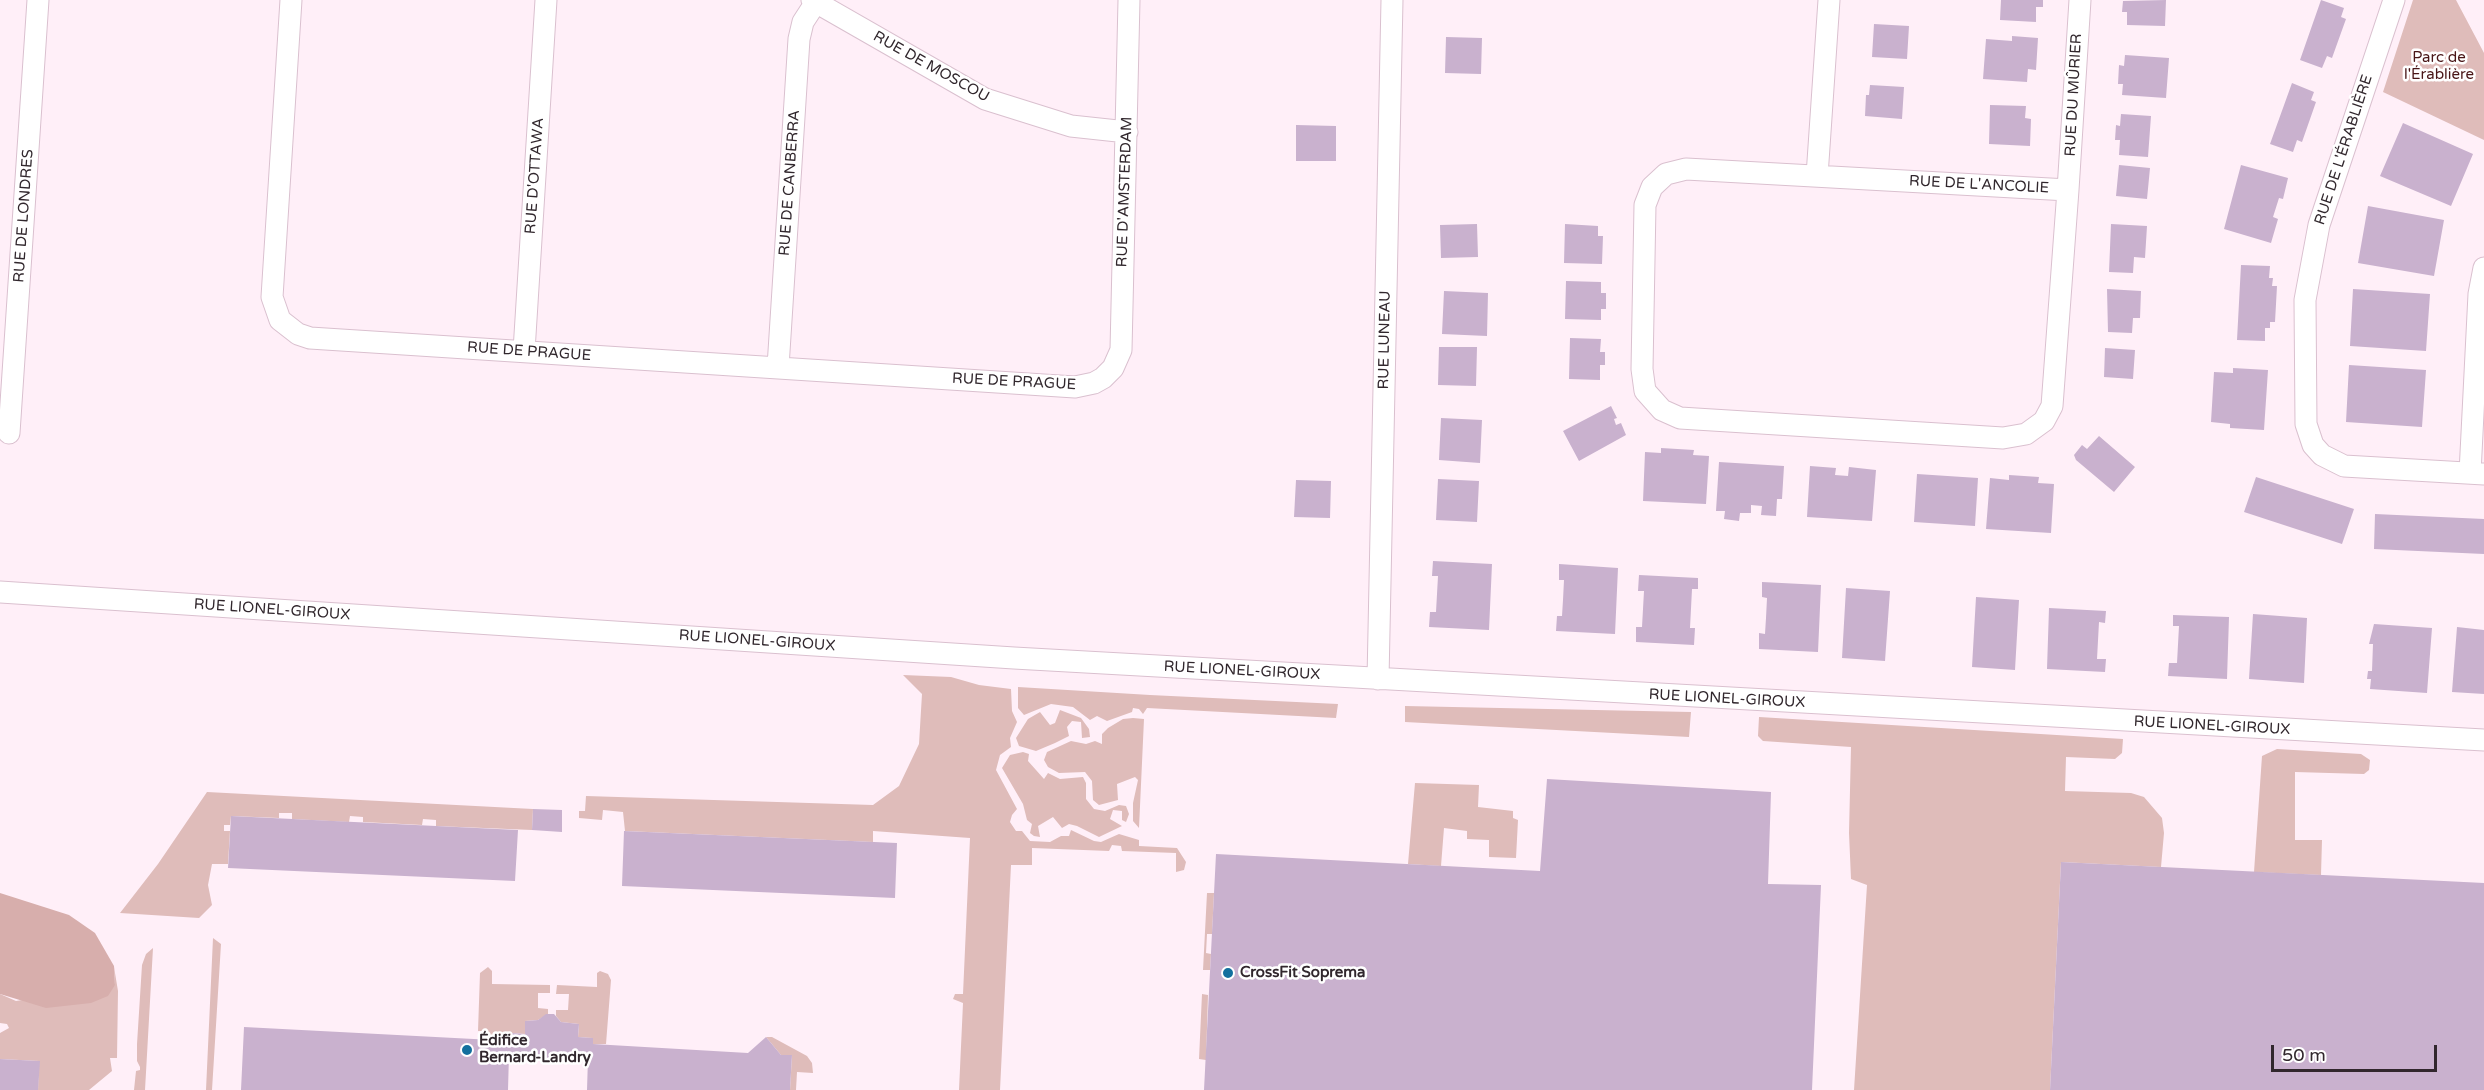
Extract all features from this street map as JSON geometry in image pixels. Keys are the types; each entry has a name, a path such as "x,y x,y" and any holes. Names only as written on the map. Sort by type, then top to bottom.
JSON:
{"street":[{"name":"RUE DE LONDRES","path":"9,433 9,317 38,0"},
{"name":"RUE DE PRAGUE","path":"291,0 272,297 280,320 288,329 310,338 1075,387 1094,383 1103,378"},
{"name":"RUE D'OTTAWA","path":"524,351 546,0"},
{"name":"RUE D'AMSTERDAM","path":"1103,378 1113,368 1121,350 1129,0"},
{"name":"RUE LUNEAU","path":"1378,680 1392,0"},
{"path":"1817,176 1829,0"},
{"name":"RUE DU MÛRIER","path":"2068,190 2080,0"},
{"name":"RUE DE L'ÉRABLIÈRE","path":"2394,0 2324,207 2308,282 2306,424 2313,445 2322,455 2344,466 2477,473"},
{"name":"RUE DE MOSCOU","path":"814,1 985,99 1071,126 1127,132"},
{"name":"RUE DE CANBERRA","path":"778,367 799,39 803,22 814,1"},
{"name":"RUE DE L'ANCOLIE","path":"1686,169 2068,190 2052,406 2044,421 2026,434 2016,437 1992,437 1680,418 1669,414 1652,400 1642,380 1645,205 1652,187 1666,174 1686,169"},
{"path":"2477,473 2479,294 2484,268"},
{"name":"RUE LIONEL-GIROUX","path":"0,592 1378,680 2484,740"}],"green space":[{"name":"Parc de l'Érablière","path":"2413,0 2456,0 2484,53 2484,140 2383,92"},
{"path":"903,675 951,677 979,685 1011,689 1012,711 1017,722 1010,738 1011,747 1000,755 996,770 1017,809 1010,822 1016,831 1022,831 1030,841 1050,842 1061,836 1069,836 1071,830 1101,842 1119,834 1139,840 1139,846 1177,848 1186,862 1184,870 1176,872 1176,853 1122,851 1121,846 1112,845 1109,851 1032,848 1032,865 1011,865 1000,1090 959,1090 963,1003 953,999 955,994 963,994 970,838 873,831 873,842 625,831 623,812 603,810 602,820 579,818 579,811 585,811 586,796 873,805 899,786 919,744 922,694"},
{"path":"1018,687 1338,704 1336,718 1147,708 1143,714 1139,709 1133,708 1132,712 1107,721 1097,716 1090,720 1073,707 1051,704 1024,715 1018,708"},
{"path":"1405,706 1691,712 1689,737 1405,722"},
{"path":"1060,710 1081,718 1089,729 1090,737 1082,738 1081,722 1072,721 1067,727 1069,736 1055,743 1036,751 1019,746 1016,738 1028,719 1040,712 1050,725 1055,723"},
{"path":"1759,717 2123,739 2122,753 2115,759 2066,757 2065,791 2131,793 2144,797 2162,818 2164,833 2161,867 2061,862 2050,1090 1854,1090 1867,885 1851,879 1849,833 1851,747 1763,741 1758,736"},
{"path":"1123,719 1144,719 1139,828 1133,821 1133,803 1138,780 1135,777 1117,784 1118,800 1099,805 1093,800 1092,781 1085,772 1059,773 1048,767 1044,760 1047,752 1071,741 1086,744 1095,741 1102,744 1102,734 1108,728"},
{"path":"2277,749 2361,754 2370,760 2369,770 2364,774 2295,772 2295,840 2322,840 2321,875 2254,872 2262,756"},
{"path":"1023,752 1029,754 1028,761 1044,779 1048,773 1060,779 1083,777 1086,783 1086,799 1094,809 1105,811 1119,805 1126,806 1129,814 1126,822 1122,820 1122,811 1113,810 1110,819 1122,826 1099,837 1069,824 1062,828 1053,817 1038,826 1040,837 1034,836 1030,833 1032,824 1027,820 1023,804 1002,768 1010,755"},
{"path":"1415,783 1479,785 1478,807 1513,811 1513,818 1518,820 1516,858 1489,857 1489,840 1467,839 1467,831 1444,828 1441,866 1408,864"},
{"path":"207,792 533,809 532,830 436,826 436,820 423,819 422,825 363,822 363,817 350,816 349,822 292,819 292,813 279,813 279,818 231,816 230,825 224,825 224,831 230,831 228,864 212,864 208,885 212,905 199,918 120,913 158,864"},
{"path":"1207,893 1214,893 1212,934 1207,934 1206,953 1211,954 1210,970 1203,970"},
{"path":"213,938 221,944 212,1090 206,1090"},
{"path":"153,948 145,1090 134,1090 136,1071 140,1070 137,1061 137,1044 142,965 146,954"},
{"path":"114,967 118,991 117,1058 110,1058 112,1071 89,1090 38,1090 39,1061 0,1059 0,1033 9,1028 7,1024 0,1023 0,994 16,1001 115,985"},
{"path":"488,967 492,971 492,984 550,985 550,993 538,993 538,1008 548,1009 548,1014 538,1020 525,1021 525,1034 512,1033 512,1041 487,1040 487,1031 478,1031 480,973"},
{"path":"600,971 608,974 611,980 606,1044 593,1044 592,1038 578,1037 579,1024 561,1022 556,1016 556,1010 568,1010 569,994 556,994 557,985 597,987 597,973"},
{"path":"1202,994 1208,995 1206,1060 1199,1059"},
{"path":"766,1037 772,1037 807,1056 812,1063 813,1073 797,1072 796,1090 790,1090 792,1055 781,1055"}],"shaded area":[{"path":"0,893 69,915 95,933 114,966 115,985 108,996 91,1003 46,1008 0,994"}],"building":[{"path":"2001,0 2043,0 2043,7 2036,7 2036,22 2000,20"},
{"path":"2166,0 2165,26 2127,25 2127,12 2122,12 2123,1"},
{"path":"2321,0 2344,8 2341,17 2346,19 2332,58 2327,56 2322,68 2300,60"},
{"path":"1874,24 1909,26 1907,59 1872,57"},
{"path":"2012,36 2038,38 2036,70 2028,69 2027,82 1983,79 1986,39 2012,41"},
{"path":"1446,37 1482,38 1481,74 1445,73"},
{"path":"2125,55 2169,58 2166,98 2122,95 2123,84 2118,84 2119,65 2124,66"},
{"path":"2292,83 2314,92 2311,100 2316,102 2302,142 2297,140 2293,152 2270,144"},
{"path":"1870,85 1904,87 1902,119 1865,116 1866,95 1869,95"},
{"path":"1990,105 2026,106 2025,118 2031,119 2030,146 1989,144"},
{"path":"2121,114 2151,116 2148,157 2119,155 2120,140 2115,140 2116,125 2120,126"},
{"path":"2403,123 2473,154 2451,206 2380,176"},
{"path":"1296,125 1336,126 1336,161 1296,161"},
{"path":"2119,165 2150,168 2147,199 2116,196"},
{"path":"2241,165 2288,178 2283,199 2279,198 2273,217 2278,219 2271,243 2224,229"},
{"path":"2368,206 2444,220 2434,276 2358,263"},
{"path":"1477,224 1478,257 1441,258 1440,225"},
{"path":"1565,224 1598,226 1598,236 1603,236 1602,264 1564,263"},
{"path":"2111,224 2147,226 2145,258 2134,257 2133,273 2109,272"},
{"path":"2241,265 2270,266 2269,278 2273,278 2272,286 2277,286 2275,322 2270,322 2270,328 2265,328 2265,341 2237,340"},
{"path":"1566,281 1601,282 1601,293 1606,293 1606,309 1601,309 1601,320 1565,319"},
{"path":"2107,289 2141,291 2140,318 2133,318 2132,333 2108,332"},
{"path":"2353,289 2430,294 2426,351 2350,346"},
{"path":"1444,291 1488,293 1487,336 1442,334"},
{"path":"1570,338 1601,339 1600,352 1605,352 1605,365 1600,365 1600,380 1569,379"},
{"path":"1439,347 1477,347 1476,386 1438,385"},
{"path":"2105,348 2135,350 2133,379 2104,377"},
{"path":"2349,365 2426,370 2422,427 2346,422"},
{"path":"2233,368 2268,370 2264,430 2230,428 2230,424 2211,422 2214,372 2233,373"},
{"path":"1611,406 1617,418 1614,419 1616,425 1621,423 1626,435 1579,461 1563,431"},
{"path":"1441,418 1482,420 1480,463 1439,460"},
{"path":"2099,436 2135,467 2114,492 2076,460 2074,455 2082,445 2087,449"},
{"path":"1661,448 1694,450 1693,455 1709,456 1706,504 1643,501 1645,452 1661,453"},
{"path":"1719,462 1784,466 1782,499 1777,499 1776,516 1761,515 1762,506 1751,505 1751,513 1740,513 1739,521 1724,519 1725,511 1716,511"},
{"path":"1810,466 1836,468 1835,475 1848,476 1849,467 1876,470 1872,521 1807,517"},
{"path":"1917,474 1978,478 1975,526 1914,522"},
{"path":"2009,475 2039,477 2038,483 2054,484 2051,533 1986,529 1990,478 2009,480"},
{"path":"2256,477 2354,509 2342,544 2244,512"},
{"path":"1438,479 1479,481 1477,522 1436,520"},
{"path":"1296,480 1331,481 1330,518 1294,517"},
{"path":"2375,514 2484,519 2484,554 2374,549"},
{"path":"1433,561 1492,564 1489,630 1429,627 1430,612 1436,612 1438,576 1432,576"},
{"path":"1559,564 1618,568 1615,634 1556,631 1557,616 1562,616 1564,580 1559,580"},
{"path":"1639,575 1698,578 1698,589 1692,589 1690,628 1695,628 1694,645 1636,642 1636,627 1642,627 1644,591 1638,591"},
{"path":"1762,582 1821,585 1818,652 1759,649 1759,633 1765,634 1767,598 1762,597"},
{"path":"1846,588 1890,591 1885,661 1842,658"},
{"path":"1976,597 2019,600 2015,670 1972,667"},
{"path":"2049,608 2106,611 2105,623 2099,622 2097,659 2106,659 2105,672 2047,669"},
{"path":"2253,614 2307,618 2304,683 2249,679"},
{"path":"2173,615 2229,617 2227,679 2168,676 2169,663 2177,663 2179,626 2173,626"},
{"path":"2374,624 2432,628 2427,693 2370,689 2371,679 2367,679 2368,671 2372,671 2373,644 2369,644"},
{"path":"2457,627 2484,630 2484,694 2452,692"},
{"path":"1547,779 1771,792 1768,884 1821,885 1812,1090 1204,1090 1216,854 1540,871"},
{"path":"533,809 562,810 562,832 532,830"},
{"path":"231,816 518,830 515,881 228,868"},
{"path":"624,831 897,843 895,898 622,886"},
{"path":"2061,862 2484,883 2484,1090 2050,1090"},
{"name":"Édifice Bernard-Landry","path":"546,1014 554,1014 561,1022 579,1024 578,1037 593,1038 593,1044 748,1053 766,1037 781,1055 792,1055 790,1090 587,1090 588,1058 559,1058 548,1062 536,1056 509,1054 508,1090 241,1090 244,1027 512,1041 512,1033 525,1034 525,1021 538,1020"},
{"path":"0,1059 40,1061 38,1090 0,1090"}],"place":[{"name":"CrossFit Soprema","path":"1228,973"},
{"name":"Édifice Bernard-Landry","path":"467,1050"}]}
